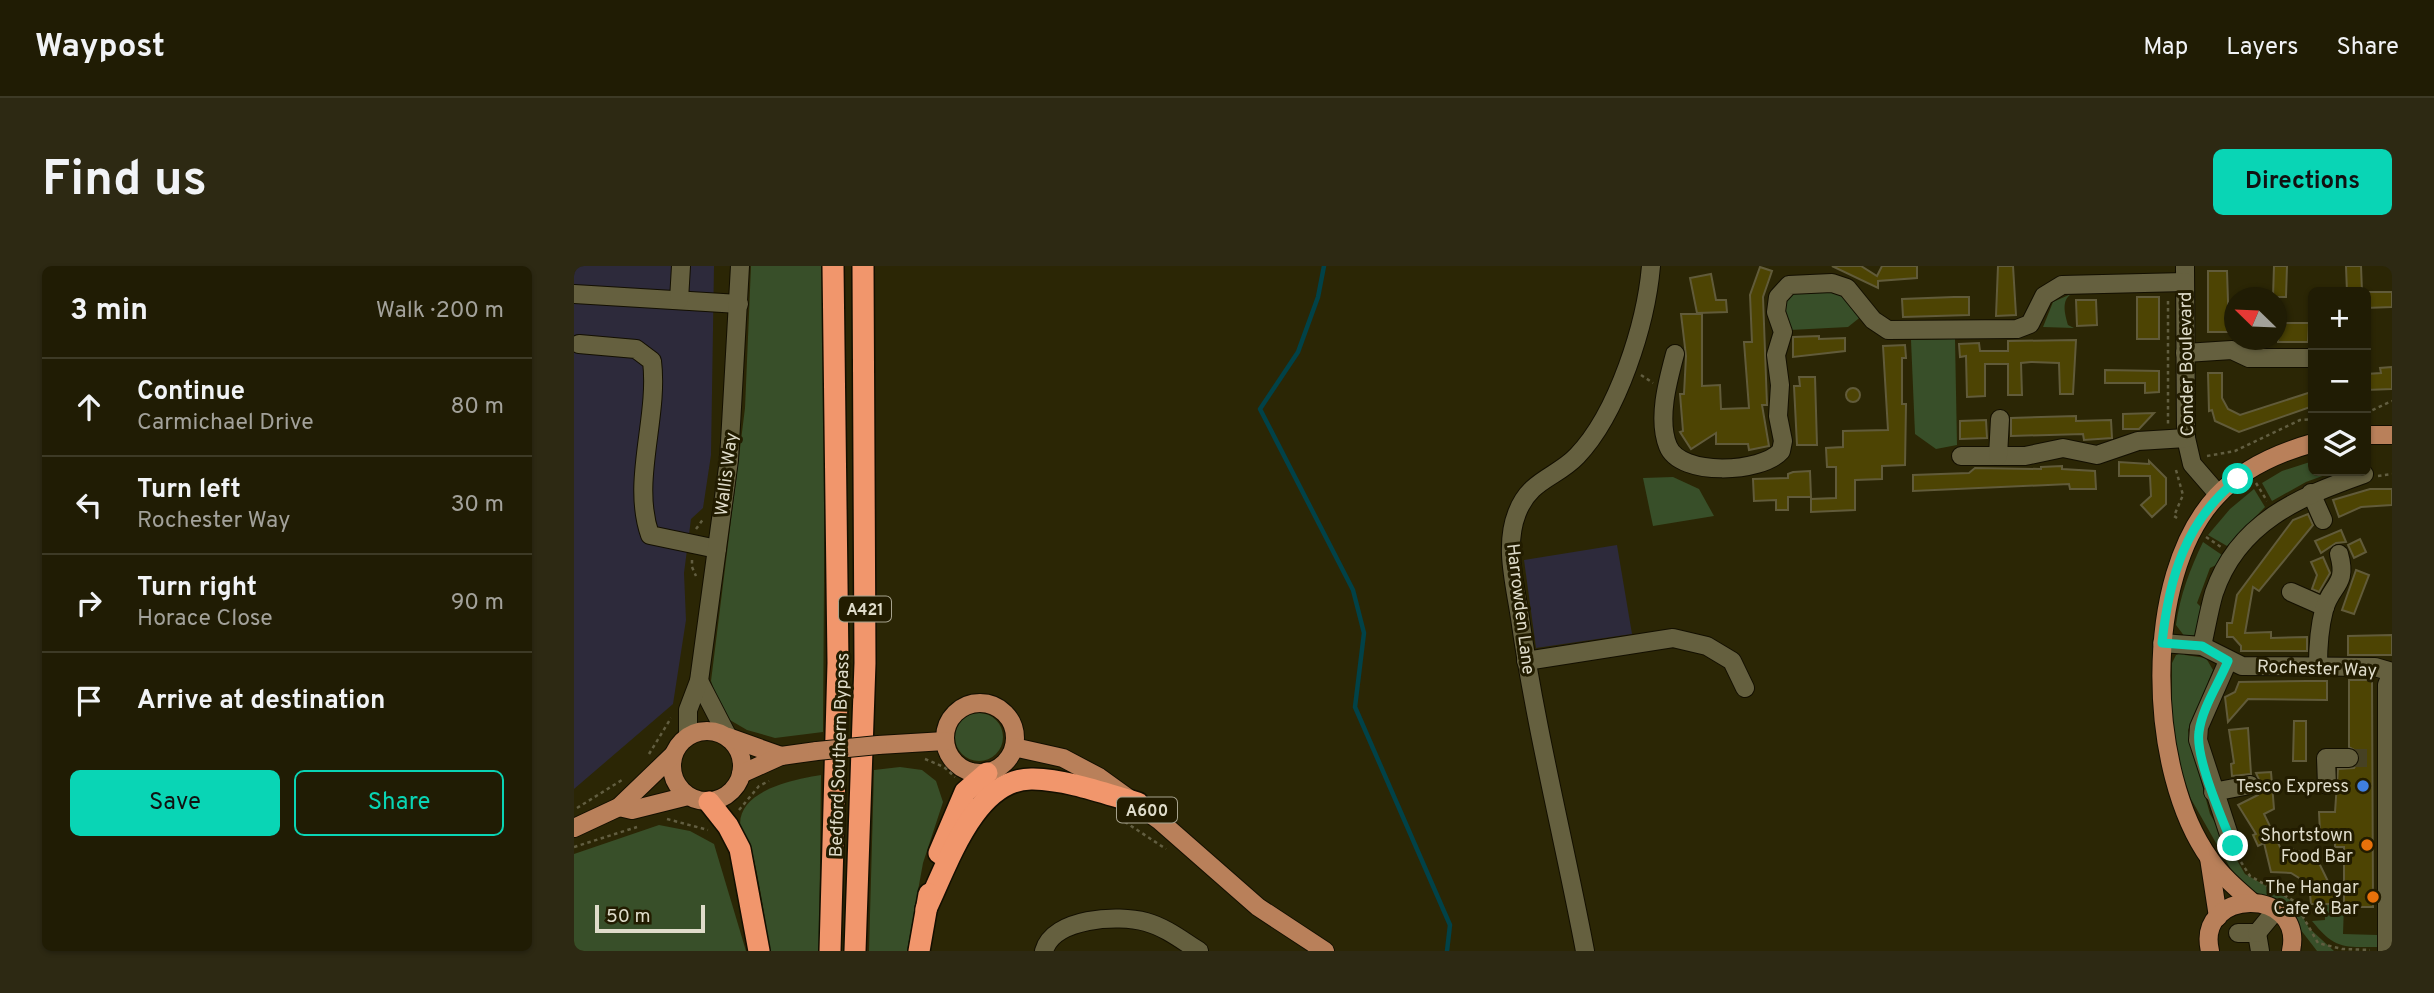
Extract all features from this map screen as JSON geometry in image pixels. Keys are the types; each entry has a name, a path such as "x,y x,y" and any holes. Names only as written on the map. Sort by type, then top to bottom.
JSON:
{"highway":[{"name":"Bedford Southern Bypass","path":"830,951 838,663 833,266"},
{"name":"Bedford Southern Bypass","path":"855,951 865,663 863,266"},
{"path":"919,951 939,854 965,792 987,773"},
{"path":"926,909 976,810 999,788 1030,778 1069,783 1138,803"},
{"path":"699,799 740,849 759,951"}],"main road":[{"path":"2371,435 2392,435"},
{"path":"2218,917 2209,858 2187,813 2173,771 2162,702 2162,643 2167,600 2178,561 2199,518 2218,494 2270,456 2308,445"},
{"path":"983,703 1005,713 1015,735 1014,747 1005,764 987,773 975,773 955,762 946,741 947,729 960,709 983,703"},
{"path":"574,828 619,807 673,755 688,735 708,730 781,755"},
{"path":"728,737 738,754 741,774"},
{"path":"619,807 632,810 729,794 741,774 781,755 946,741"},
{"name":"A600","path":"1014,747 1063,758 1138,803 1258,907 1325,951"},
{"path":"673,755 675,779 699,799"},
{"path":"2209,858 2251,901 2276,910 2291,932 2295,949"},
{"path":"2208,949 2212,926 2218,917 2227,908 2251,901"}],"street":[{"path":"679,300 681,266"},
{"name":"Wallis Way","path":"688,735 688,710 699,681 729,460 740,266"},
{"name":"Harrowden Lane","path":"1584,951 1526,661 1511,553 1515,520 1531,489 1576,458 1596,430 1635,346 1642,325 1651,266"},
{"path":"1675,354 1660,384 1668,447 1682,460 1715,470 1765,462 1781,451 1783,441 1778,416 1780,385 1776,355 1783,332 1776,312 1778,297 1789,285 1832,283 1847,288 1873,320 1888,330 1907,332 2017,329 2030,324 2044,296 2062,285 2185,274"},
{"name":"Conder Boulevard","path":"2185,274 2184,468 2218,494"},
{"path":"574,294 739,304"},
{"path":"579,344 636,349 652,361 655,383 642,512 650,536 717,549"},
{"path":"2186,353 2232,350 2249,358 2308,358"},
{"path":"1998,456 2000,419"},
{"path":"1961,456 2025,456 2063,449 2097,456 2138,440 2186,438"},
{"path":"2202,646 2214,593 2232,554 2247,536 2275,512 2311,493 2358,476"},
{"path":"2311,493 2323,520"},
{"path":"2318,666 2318,643 2325,607 2340,584 2344,571 2339,554"},
{"path":"2291,592 2325,607"},
{"path":"1526,661 1673,638 1707,646 1732,661 1745,688"},
{"name":"Rochester Way","path":"2162,643 2202,646 2242,666 2375,667 2392,672"},
{"path":"2228,661 2199,727 2198,740 2233,846"},
{"path":"2387,950 2381,758 2387,685 2392,672"},
{"path":"699,681 728,737"},
{"path":"2327,785 2326,758 2349,758"},
{"path":"2213,792 2250,785"},
{"path":"2238,933 2258,942 2276,910"},
{"path":"1044,951 1046,943 1075,923 1115,918 1147,922 1199,951"}],"path":[{"path":"2371,411 2392,401"},
{"path":"2184,468 2212,452 2235,451 2300,420 2308,419"},
{"path":"691,567 699,581"},
{"path":"646,758 673,715"},
{"path":"916,756 944,767 956,778 954,783"},
{"path":"734,816 759,786 776,776"},
{"path":"574,809 629,777"},
{"path":"1110,813 1168,851"},
{"path":"662,819 687,822 711,831 716,828"},
{"path":"574,847 649,823"},
{"path":"2233,846 2250,876 2294,901 2318,943 2355,950 2387,950"}],"shaded area":[{"path":"574,266 714,266 711,455 703,508 691,519 684,573 686,620 673,704 574,789"},
{"path":"1617,545 1632,634 1536,648 1524,560"}],"green space":[{"path":"751,266 824,266 826,283 823,732 775,738 747,730 723,716 711,681 745,408"},
{"path":"1825,290 1843,296 1863,315 1848,327 1790,330 1784,310 1787,299 1796,293"},
{"path":"2071,294 2066,300 2065,312 2068,325 2074,328 2043,327 2053,302"},
{"path":"1955,339 1957,445 1936,449 1915,434 1911,340"},
{"path":"2308,463 2308,476 2322,476 2272,501 2262,483 2282,471"},
{"path":"1673,477 1699,489 1714,516 1653,526 1643,478"},
{"path":"2254,489 2265,507 2227,546 2208,535 2230,509"},
{"path":"2203,542 2222,555 2216,565 2210,568 2197,603 2204,610 2196,635 2185,637 2176,625 2180,603"},
{"path":"2184,652 2185,655 2206,658 2213,670 2208,682 2213,684 2204,707 2197,709 2188,730 2210,814 2245,874 2294,902 2309,928 2334,951 2317,951 2280,903 2246,888 2233,873 2191,799 2172,744 2172,663 2176,655"},
{"path":"979,713 996,720 1003,737 996,754 979,761 962,754 955,737 962,720"},
{"path":"900,767 922,770 936,781 943,802 923,863 907,951 869,951 874,770"},
{"path":"821,775 819,951 770,951 753,856 742,835 741,817 746,806 768,790"},
{"path":"659,825 690,831 714,844 746,951 574,951 574,854"},
{"path":"2325,905 2344,905 2343,934 2378,935 2377,947 2347,946 2333,942 2312,921 2325,920"}],"building":[{"path":"1832,266 1861,266 1877,276 1882,266 1917,266 1917,278 1878,281 1878,288"},
{"path":"1998,266 2013,266 2016,315 1996,316"},
{"path":"2274,266 2287,266 2286,287 2273,287"},
{"path":"2346,266 2361,266 2362,287 2347,287"},
{"path":"1760,267 1772,271 1763,297 1767,405 1762,405 1769,446 1749,450 1748,444 1716,444 1716,433 1691,449 1680,432 1683,431 1680,394 1684,394 1686,356 1681,314 1702,314 1702,386 1720,385 1721,409 1749,408 1744,342 1752,342 1750,295"},
{"path":"2208,271 2227,271 2228,287 2224,287 2224,332 2208,332"},
{"path":"1711,274 1716,300 1726,300 1727,312 1697,313 1690,278"},
{"path":"2371,292 2392,292 2392,307 2371,308"},
{"path":"1969,297 1969,315 1903,317 1902,299"},
{"path":"2137,297 2159,297 2159,339 2137,339"},
{"path":"2076,300 2096,300 2097,325 2077,326"},
{"path":"2287,323 2308,323 2308,342 2287,342"},
{"path":"1819,336 1819,339 1845,338 1845,351 1793,357 1793,337"},
{"path":"2076,340 2073,394 2060,394 2059,363 2031,362 2021,363 2022,395 2008,395 2008,364 1985,364 1985,396 1967,397 1966,356 1960,357 1959,344 1979,343 1980,351 2008,351 2008,341"},
{"path":"1905,345 1906,358 1902,358 1902,404 1906,404 1905,465 1882,466 1882,479 1855,480 1855,510 1811,512 1811,499 1836,498 1836,467 1827,467 1826,448 1843,447 1843,431 1888,430 1883,346"},
{"path":"2392,367 2392,389 2371,390 2371,374 2381,373 2380,368"},
{"path":"2105,370 2159,371 2159,392 2145,393 2145,383 2105,383"},
{"path":"2208,373 2222,373 2222,398 2228,409 2240,415 2308,393 2308,408 2239,432 2215,421 2212,410 2209,411"},
{"path":"1799,377 1815,377 1817,445 1797,445 1794,386 1800,386"},
{"path":"1850,388 1856,388 1860,395 1856,402 1850,402 1846,398 1846,392"},
{"path":"2154,413 2139,429 2123,429 2123,414"},
{"path":"2076,416 2076,421 2111,420 2112,438 2084,440 2083,434 2011,436 2011,418"},
{"path":"1986,420 1987,438 1960,439 1960,421"},
{"path":"2149,461 2166,478 2166,504 2152,517 2141,505 2151,496 2150,476 2119,476 2119,462 2149,464"},
{"path":"2062,466 2062,469 2095,471 2096,489 2070,489 2069,484 1913,491 1913,475 1969,473 1975,468 2041,469"},
{"path":"1810,471 1811,497 1788,497 1788,510 1776,510 1776,500 1754,501 1753,479 1788,478 1788,474 1793,472"},
{"path":"2370,489 2392,489 2392,505 2361,507 2339,517 2333,500"},
{"path":"2308,514 2313,525 2259,591 2253,587 2245,633 2271,632 2271,638 2307,637 2307,651 2241,651 2241,646 2233,637 2227,637 2227,623 2232,623 2237,595 2293,520"},
{"path":"2341,530 2346,542 2336,543 2321,553 2315,541"},
{"path":"2360,539 2366,552 2354,558 2348,545"},
{"path":"2323,557 2330,573 2319,592 2312,589 2317,575 2311,562"},
{"path":"2356,570 2369,575 2354,614 2342,610"},
{"path":"2392,635 2392,655 2348,655 2348,636"},
{"path":"2349,680 2372,680 2373,907 2352,907 2352,903 2344,904 2344,847 2335,847 2335,832 2320,832 2319,812 2335,812 2338,769 2354,768 2360,759 2358,752 2349,747"},
{"path":"2327,681 2327,700 2248,699 2228,722 2225,697 2235,692 2239,682"},
{"path":"2294,721 2306,721 2306,761 2293,761"},
{"path":"2248,728 2251,774 2232,776 2231,764 2234,763 2229,730"},
{"path":"2271,772 2274,809 2264,814 2281,849 2307,854 2320,865 2339,904 2311,904 2310,894 2299,878 2291,873 2271,872 2264,843 2258,846 2253,835 2256,834 2238,805 2258,795 2261,784 2256,773"}],"waterway":[{"path":"1324,266 1318,297 1298,352 1260,409 1353,590 1364,633 1355,707 1450,925 1447,951"}],"tunnel":[{"path":"2349,758 2373,758"}],"place":[{"name":"Tesco Express","path":"2363,786"},
{"name":"Shortstown Food Bar","path":"2367,845"},
{"name":"The Hangar Cafe & Bar","path":"2373,897"}],"route":[{"path":"2233,846 2198,740 2199,727 2228,661 2192,643 2162,643 2167,600 2186,541 2199,518 2218,494 2238,479"}]}
